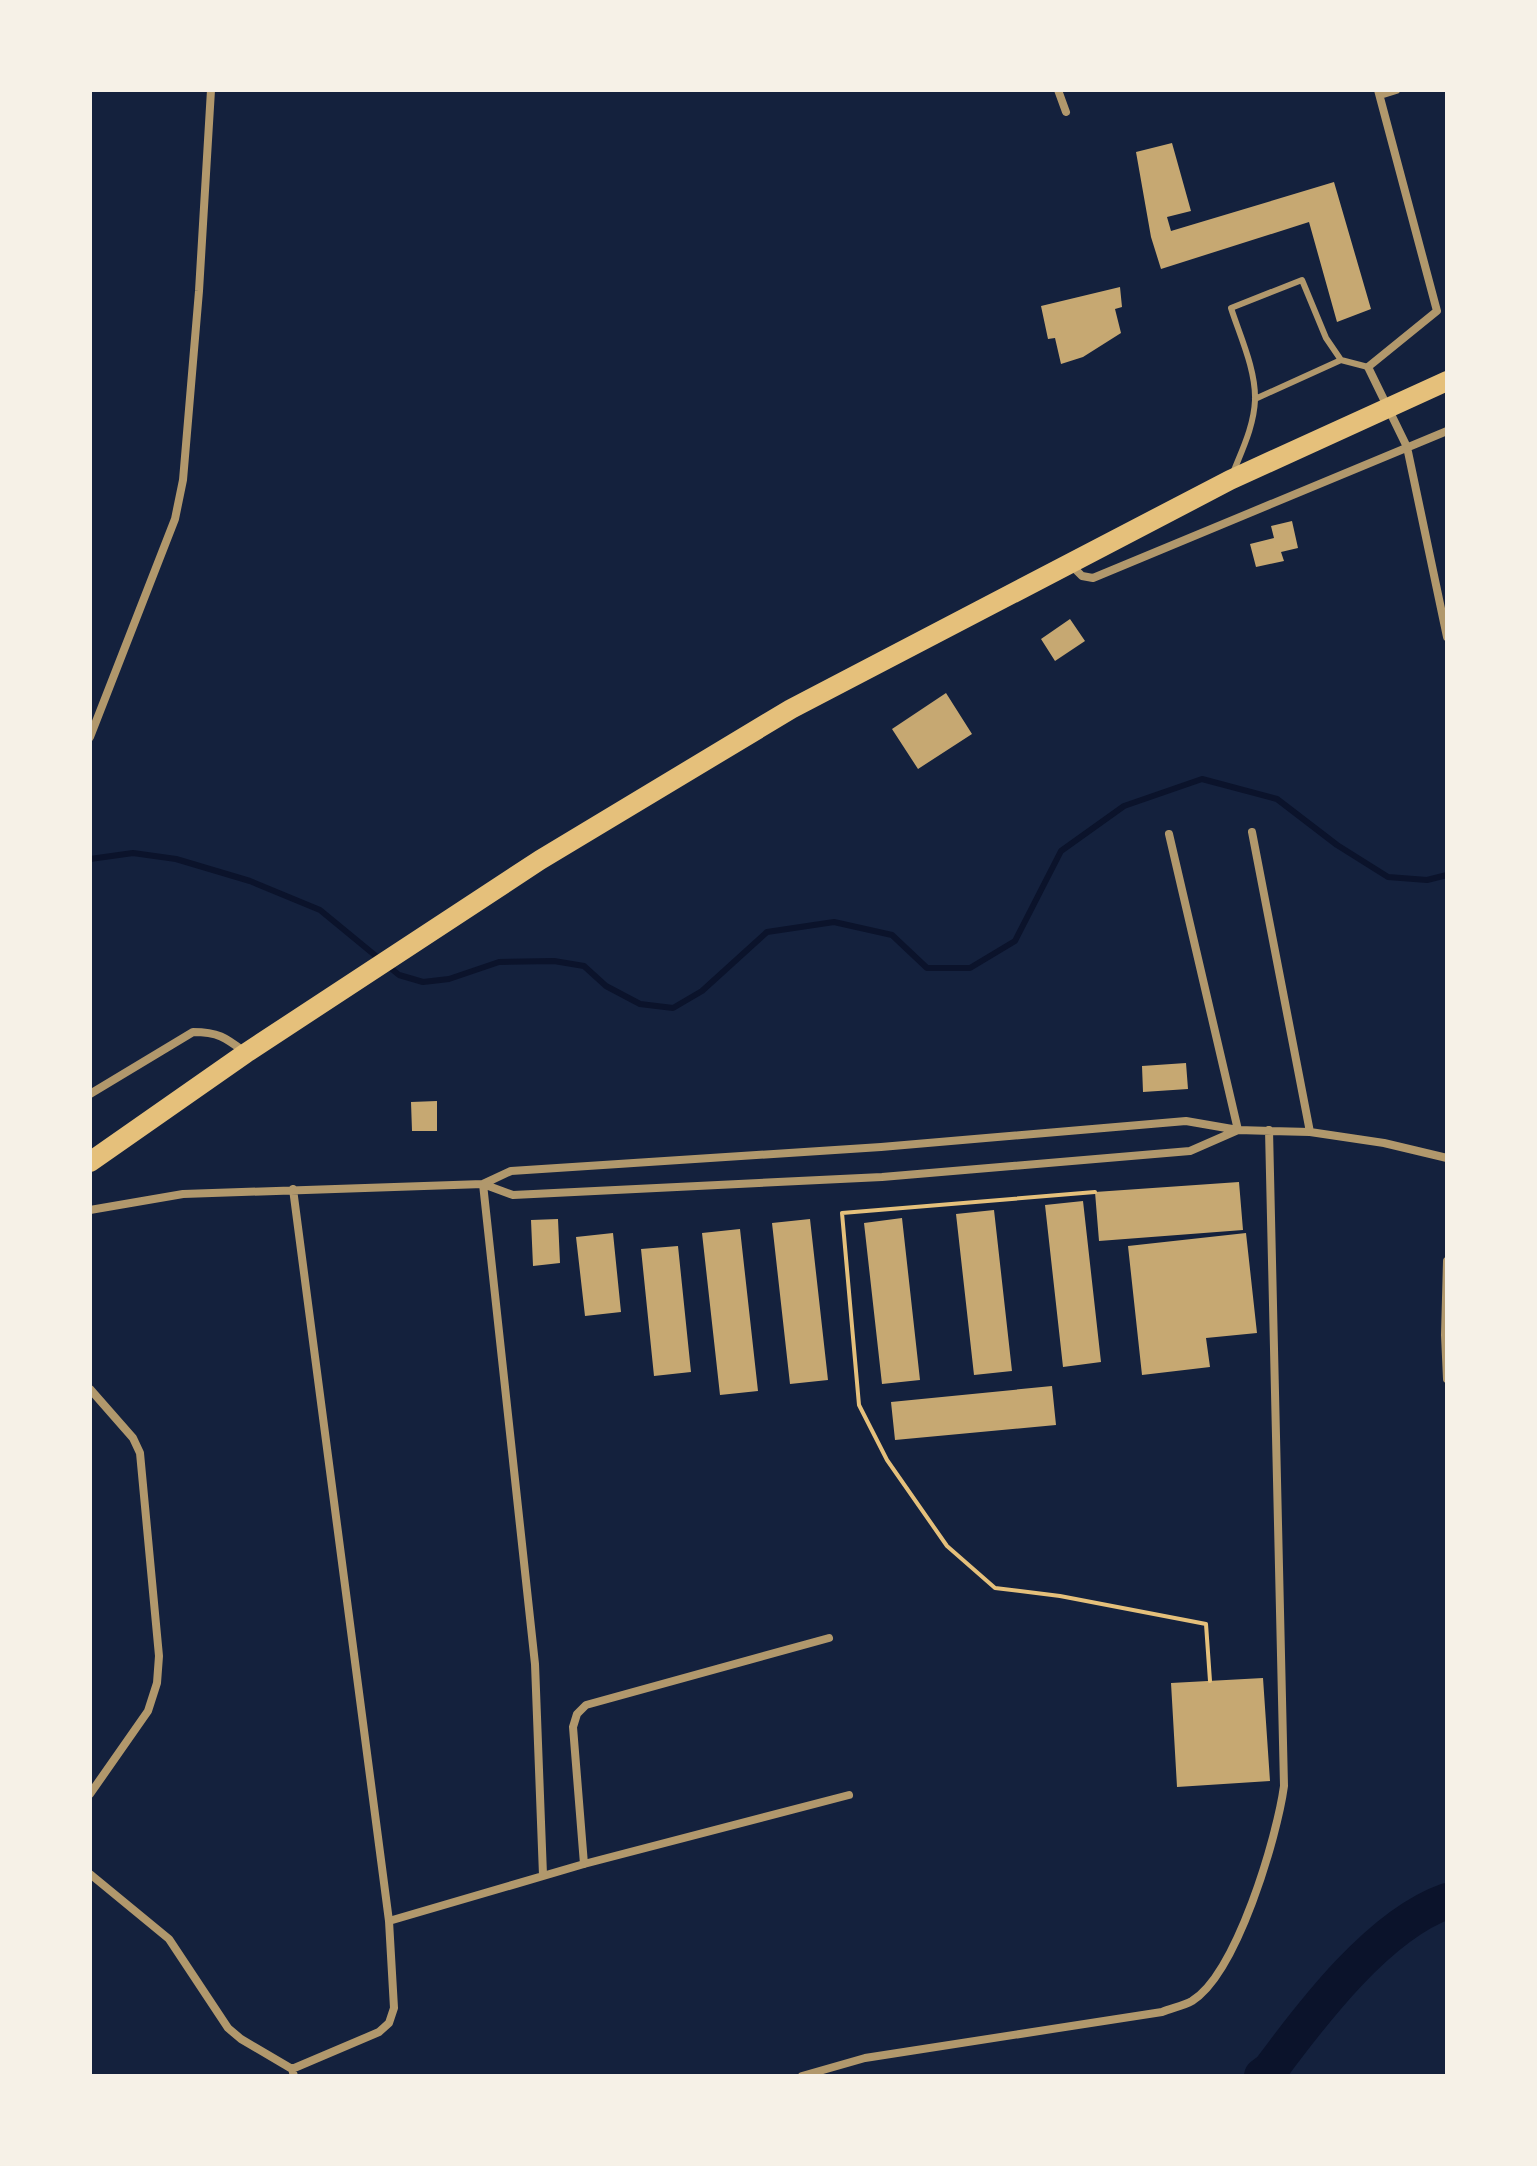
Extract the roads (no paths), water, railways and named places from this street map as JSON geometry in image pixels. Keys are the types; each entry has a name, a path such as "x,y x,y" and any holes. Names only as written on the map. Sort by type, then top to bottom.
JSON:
{"highway":[{"path":"90,1162 246,1053 540,860 791,709 1230,480 1447,381"}],"street":[{"path":"90,737 175,519 183,480 199,291 211,90"},
{"path":"1058,90 1066,112"},
{"path":"1396,90 1379,92 1437,311 1368,367 1407,447 1447,637"},
{"path":"1069,564 1082,576 1093,578 1447,431"},
{"path":"1252,832 1310,1132"},
{"path":"1169,834 1238,1130"},
{"path":"90,1094 193,1032 212,1032 246,1053"},
{"path":"483,1184 511,1171 881,1147 1186,1121 1238,1130 1310,1132 1384,1143 1447,1158"},
{"path":"90,1210 183,1194 293,1189 483,1184 513,1195 882,1177 1190,1151 1238,1130"},
{"path":"802,2076 865,2058 1162,2012 1193,2000 1213,1979 1241,1932 1279,1819 1284,1786 1269,1130"},
{"path":"483,1184 535,1664 543,1875"},
{"path":"90,1874 169,1939 228,2028 293,2072 379,2032 389,2023 394,2008 389,1921 293,1189"},
{"path":"90,1217 101,1209"},
{"path":"1447,1261 1447,1379"},
{"path":"90,1389 133,1438 140,1453 159,1656 157,1683 148,1711 90,1794"},
{"path":"584,1864 573,1727 577,1714 586,1705 829,1638"},
{"path":"389,1921 543,1875 849,1795"}],"lane":[{"path":"1230,480 1247,437 1255,399 1249,366 1231,308 1302,280 1326,338 1341,360"},
{"path":"1437,311 1447,307"},
{"path":"1255,399 1341,360 1368,367"}],"waterway":[{"path":"90,859 133,853 176,859 250,881 320,910 399,975 423,982 449,979 499,962 554,961 584,966 606,986 640,1004 673,1008 702,991 767,932 834,922 892,935 927,968 970,968 1015,941 1061,851 1124,806 1202,779 1277,799 1337,845 1388,877 1427,880 1447,875"},
{"path":"1262,2076 1327,1997 1372,1950 1397,1929 1447,1901"}]}
